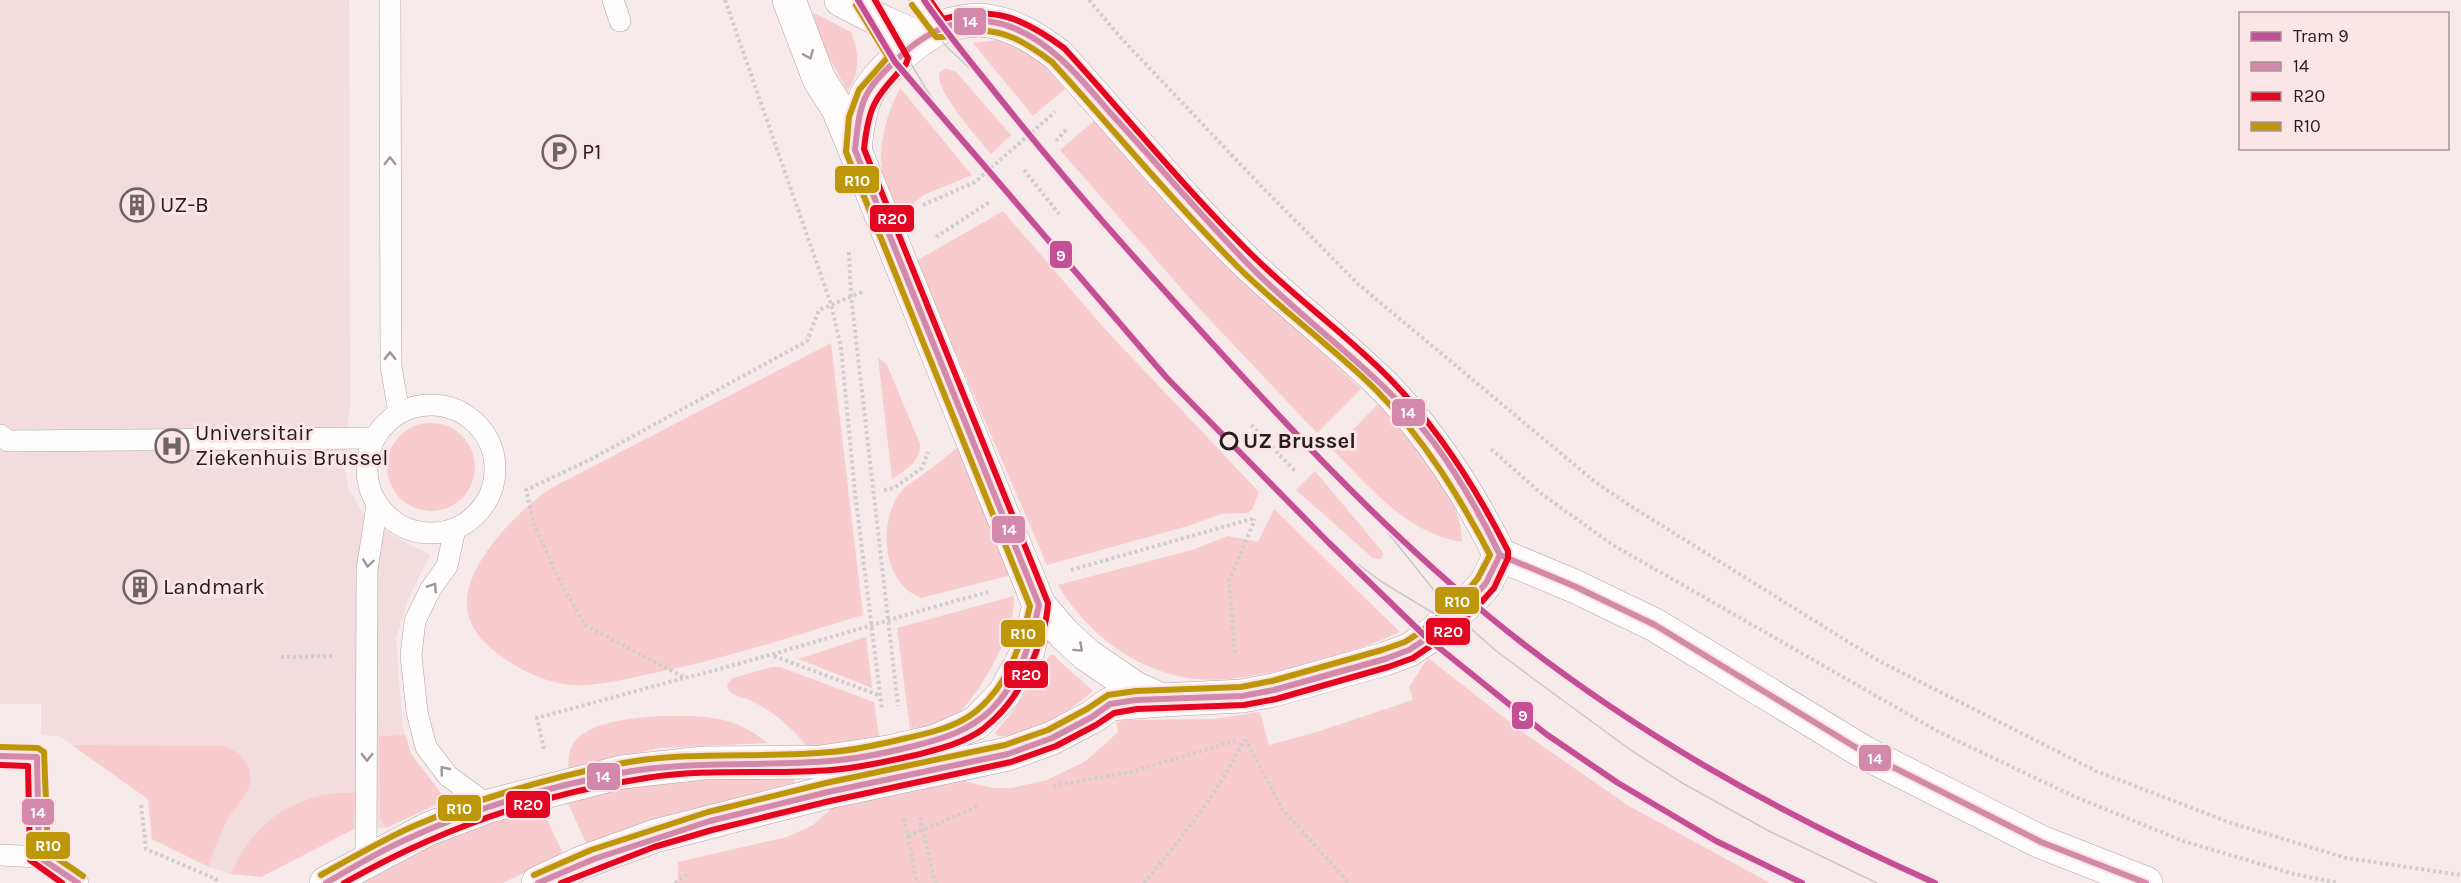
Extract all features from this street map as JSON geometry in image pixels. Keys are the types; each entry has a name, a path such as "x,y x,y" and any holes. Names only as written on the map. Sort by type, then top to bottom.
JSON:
{"street":[{"path":"789,0 819,79 838,109 855,150 1034,593 1065,635 1087,655 1135,688 1162,700"},
{"path":"841,0 869,9 920,42"},
{"path":"855,150 858,119 867,94 920,42 974,20 992,10 1015,28 1037,39 1058,55 1246,262 1381,383 1402,405 1434,443 1458,478 1500,555 1574,586 1655,625 1865,753 2041,842 2146,883"},
{"path":"538,883 581,863 655,836 761,807 908,761 1031,747 1092,717 1110,704 1242,696 1274,690 1385,660 1409,650 1427,638 1471,600 1486,583 1500,555"},
{"path":"908,761 936,741 976,723 1005,694 1028,651 1034,593"},
{"path":"326,883 428,829 489,806 622,772 662,766 739,762 821,762 888,752 908,761"},
{"path":"2041,842 2100,883"}],"lane":[{"path":"390,0 390,356 399,413"},
{"path":"613,0 620,21"},
{"path":"919,0 920,42"},
{"path":"415,406 450,407 466,415 480,426 495,458 496,475 492,492 483,507 471,520 455,529 439,533 421,533 404,528 389,518 377,505 370,490 367,472 368,454 374,438 385,424 399,413 415,406"},
{"path":"0,435 8,441 374,438"},
{"path":"366,860 367,570 377,505"},
{"path":"455,529 447,566 430,590 415,621 411,655 417,712 426,747 448,777 489,806"},
{"path":"0,756 37,757 39,857"},
{"path":"0,855 39,857 78,883"}],"path":[{"path":"725,0 831,304 841,347 870,624 883,720"},
{"path":"1089,0 1120,38 1358,284 1575,466 1629,505 1879,661 2096,771 2231,823 2346,858 2461,875"},
{"path":"935,883 900,723 851,296 849,252 928,202 975,182 1085,85"},
{"path":"1024,170 1059,214"},
{"path":"933,238 951,229 991,201"},
{"path":"685,678 585,625 560,582 534,524 526,490 593,458 807,341 819,310 862,292"},
{"path":"1251,425 1295,471"},
{"path":"1483,442 1543,495 1613,545 1939,732 2071,795 2183,841 2294,874 2338,883"},
{"path":"884,490 894,488 922,468 928,452"},
{"path":"544,753 537,718 773,656 888,619 1034,593 1255,518 1229,581 1235,661"},
{"path":"773,656 881,696"},
{"path":"1144,883 1166,857 1231,767 1246,729"},
{"path":"1042,789 1063,783 1131,772 1244,738"},
{"path":"1244,738 1283,810 1349,883"},
{"path":"908,836 968,809 989,804"},
{"path":"141,805 146,849 216,879 215,883"},
{"path":"902,813 917,883"}],"shaded area":[{"name":"Universitair Ziekenhuis Brussel","path":"0,0 349,0 350,405 343,458 348,487 365,517 392,535 430,555 409,597 396,638 403,728 411,754 446,800 386,828 354,829 261,877 231,874 209,867 152,839 148,799 59,736 41,735 41,704 0,704"},
{"path":"812,12 851,32 856,47 857,70 847,91 825,49"},
{"path":"997,40 1008,42 1027,51 1065,89 1033,116 973,43"},
{"path":"946,68 956,72 1011,135 991,154 959,115 944,91 939,73"},
{"path":"900,88 972,175 924,195 898,216 884,180 881,157 890,110"},
{"path":"1094,121 1235,271 1361,389 1317,433 1193,302 1060,150"},
{"path":"1003,211 1104,328 1259,492 1252,510 1247,513 1221,514 1188,526 1047,565 916,261"},
{"path":"831,343 863,615 699,663 589,685 561,684 523,670 491,648 475,630 467,608 470,584 487,552 526,507 553,487"},
{"path":"878,357 887,365 920,444 915,461 892,479"},
{"path":"1378,404 1419,449 1444,485 1460,523 1462,542 1442,537 1407,519 1391,507 1333,450"},
{"path":"431,423 448,426 462,436 472,450 475,467 472,484 462,498 448,508 431,511 414,508 400,498 390,484 387,467 390,450 400,436 414,426"},
{"path":"959,446 1011,575 921,598 908,590 898,579 891,565 887,549 889,517 903,489"},
{"path":"1315,471 1381,550 1383,553 1381,559 1373,558 1296,490"},
{"path":"1274,509 1400,632 1349,652 1271,672 1228,679 1176,676 1129,657 1108,643 1089,626 1058,585 1192,550 1228,536 1258,542"},
{"path":"1014,596 1008,633 972,698 958,713 947,719 910,729 897,628"},
{"path":"866,637 872,688 798,659"},
{"path":"1050,655 1053,655 1093,691 1048,722 1022,733 998,736 995,733 1011,714"},
{"path":"1428,658 1528,736 1629,806 1770,883 678,883 678,862 787,837 813,825 830,810 830,807 965,777 967,782 993,788 1011,788 1047,780 1086,761 1118,732 1116,723 1124,720 1214,719 1260,712 1269,745 1317,732 1413,700 1409,687"},
{"path":"772,667 780,667 874,702 879,736 836,746 807,746 775,715 752,701 733,694 728,688 727,684 733,678"},
{"path":"660,716 704,717 730,722 755,734 767,743 659,748 568,769 572,746 588,731 612,722"},
{"path":"405,735 411,754 446,800 386,828 380,818 379,736"},
{"path":"72,745 225,746 238,753 247,764 250,783 243,798 225,824 209,867 152,839 148,799"},
{"path":"794,777 795,782 793,783 650,821 587,845 567,801 623,788 688,779"},
{"path":"337,793 355,793 354,829 261,877 231,874 249,842 272,818 302,802"},
{"path":"542,808 563,854 503,883 359,883 441,841 490,822"}],"tram line":[{"name":"9","path":"858,0 895,62 1166,377 1328,542 1427,638 1546,734 1618,783 1716,841 1802,883"},
{"path":"872,0 947,123"},
{"path":"909,0 946,46 994,91"},
{"name":"9","path":"924,0 1029,134 1140,264 1321,460 1447,580 1542,658 1648,731 1760,797 1935,883"},
{"path":"1361,499 1449,609 1495,650 1546,688 1632,751 1684,784 1769,831 1877,883"},
{"path":"1328,542 1382,582 1466,633"}],"transit line":[{"name":"R20","path":"344,883 416,846 452,831 528,804 606,785 692,773 842,769 934,750 976,734 1005,708 1017,691 1040,642 1048,603 864,149 872,110 881,93 906,64 908,58 875,0"},
{"name":"R20","path":"561,883 654,847 712,830 830,801 1011,762 1056,746 1114,713 1137,709 1244,705 1276,699 1388,667 1413,658 1477,607 1494,588 1508,558 1508,551 1470,482 1425,418 1408,398 1356,347 1268,270 1227,229 1064,48 1035,29 1007,17 978,13 943,19 930,0"},
{"name":"R10","path":"321,875 414,826 463,806 540,782 645,760 671,757 841,751 879,745 932,732 948,727 971,715 994,693 1003,680 1017,652 1030,606 846,152 849,117 859,90 888,57 856,5"},
{"name":"R10","path":"534,875 591,850 708,812 826,783 1005,745 1048,730 1108,695 1136,691 1241,687 1272,681 1382,650 1405,642 1422,631 1465,594 1478,578 1490,555 1440,469 1394,409 1343,359 1238,267 1167,192 1052,62 1025,43 995,32 974,31 936,37 912,5"},
{"name":"14","path":"326,883 385,850 431,829 484,808 539,792 621,773 673,766 829,761 882,753 955,733 974,724 1001,699 1022,661 1039,605 855,150 859,117 865,98 874,83 887,69 908,49 936,31 951,25 982,21 999,23 1016,29 1058,56 1244,260 1292,306 1391,393 1444,456 1470,497 1500,555 1574,586 1655,625 1865,753 2041,842 2146,883"},
{"name":"14","path":"538,883 594,859 710,821 828,792 1008,754 1052,738 1092,717 1110,704 1136,700 1242,696 1274,690 1385,659 1409,650 1427,638 1471,600 1486,583 1500,555"},
{"name":"R10","path":"0,747 38,748 44,752 48,852 83,876"},
{"name":"14","path":"0,756 37,757 39,857 78,883"},
{"name":"R20","path":"0,765 28,766 30,860 62,883"}],"place":[{"name":"P1","path":"559,152"},
{"name":"UZ-B","path":"137,205"},
{"name":"UZ Brussel","path":"1229,441"},
{"name":"Universitair Ziekenhuis Brussel","path":"172,446"},
{"name":"Landmark","path":"140,587"}]}
